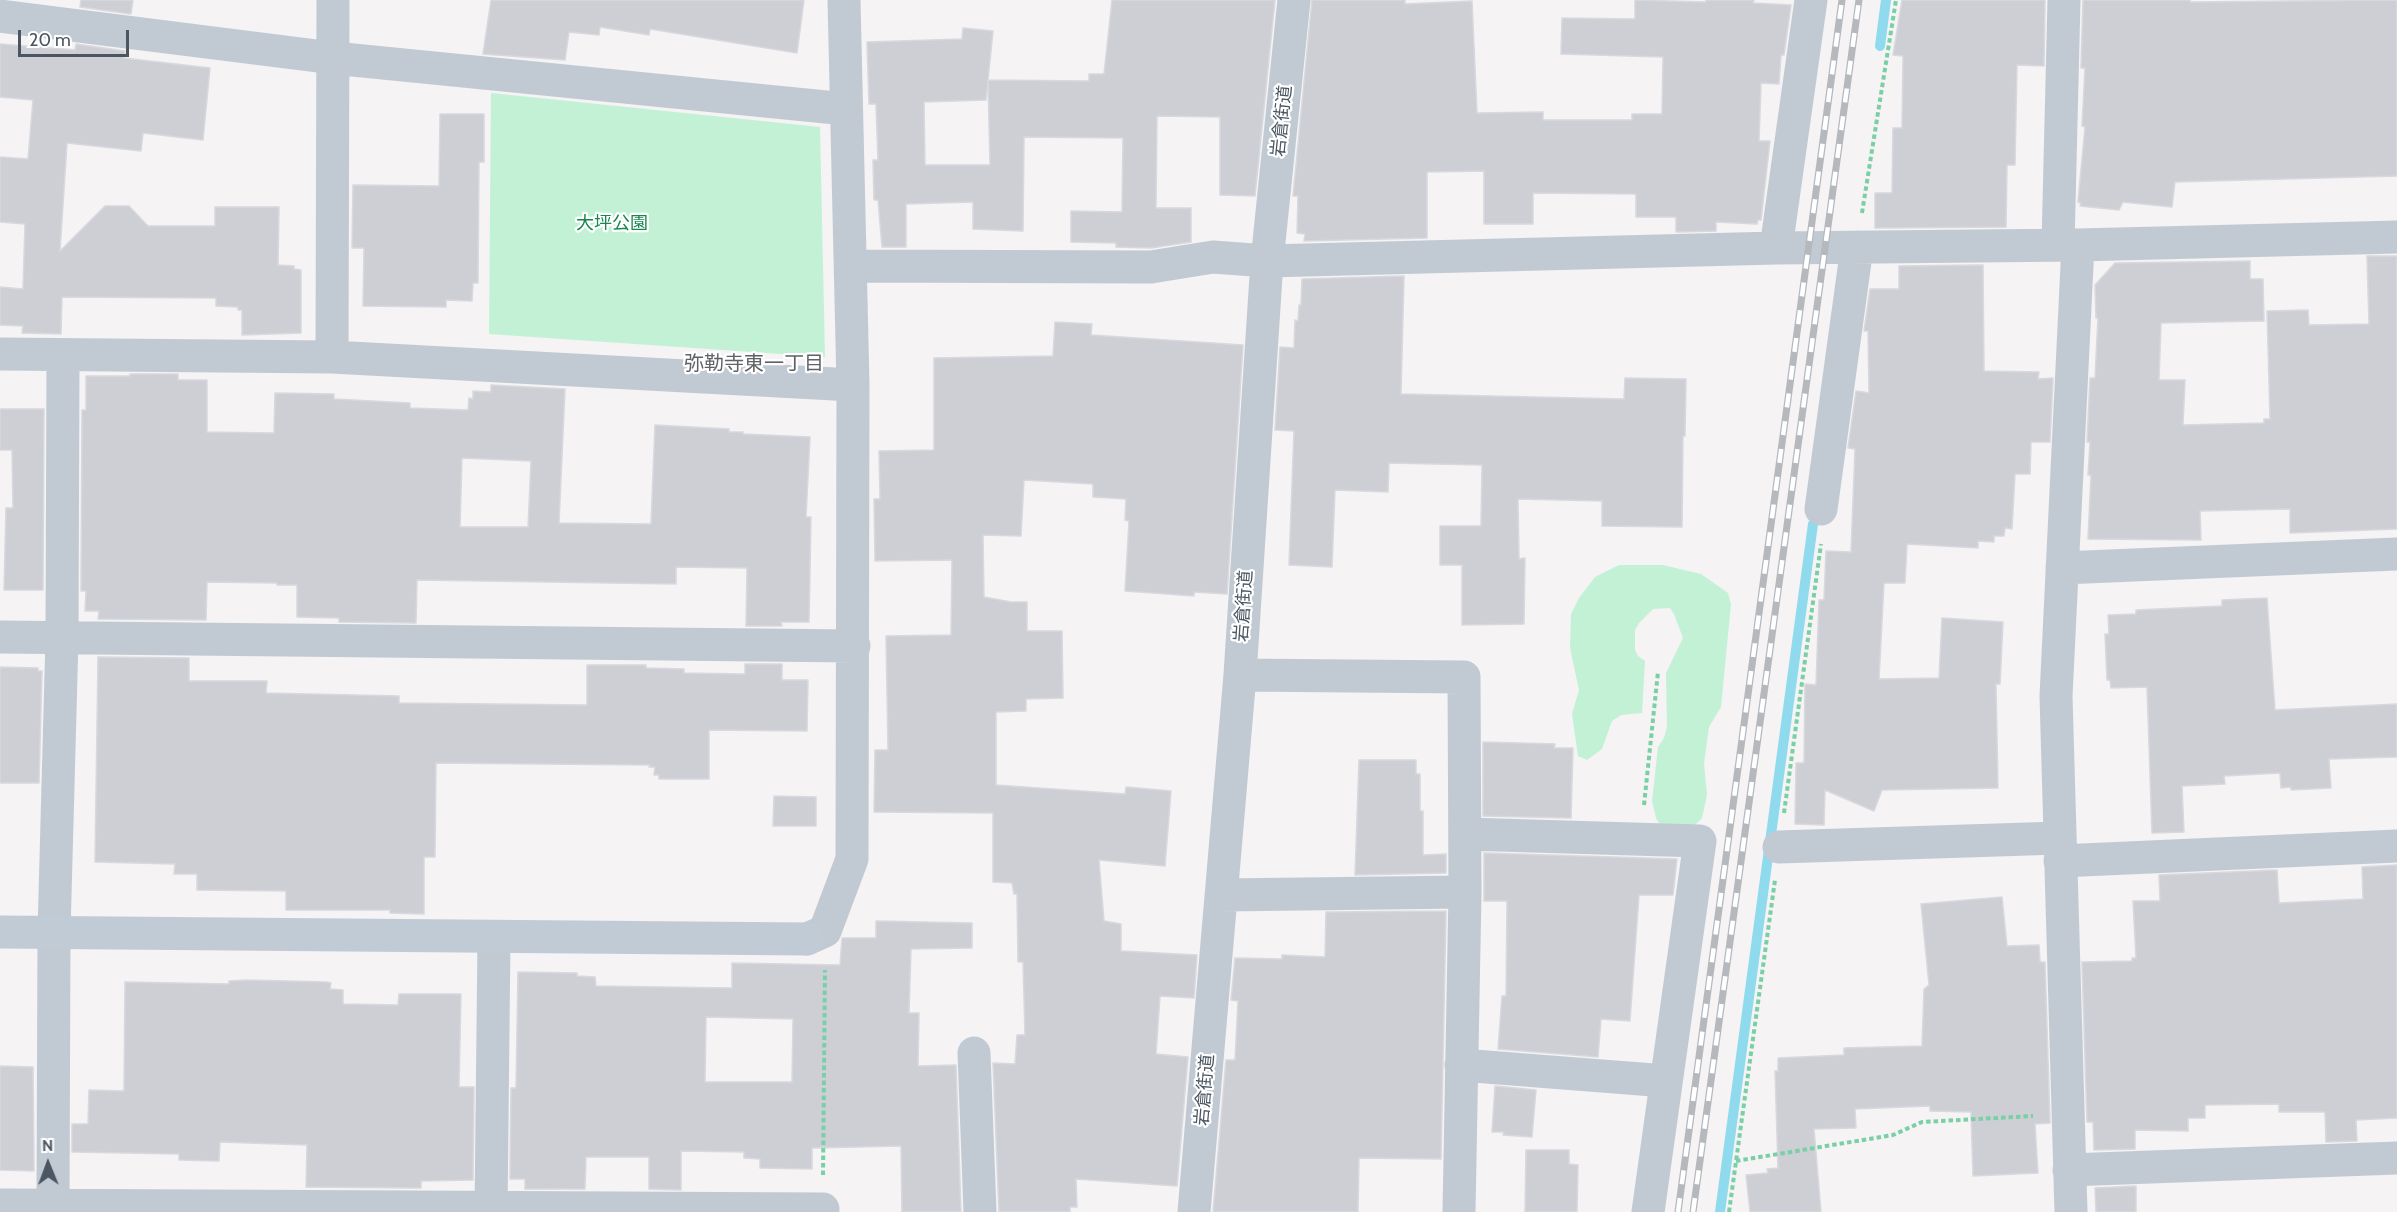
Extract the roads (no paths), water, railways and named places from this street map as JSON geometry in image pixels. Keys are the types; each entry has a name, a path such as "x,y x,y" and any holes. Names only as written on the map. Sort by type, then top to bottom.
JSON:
{"street":[{"path":"332,357 333,0"},
{"path":"0,932 494,937 816,935 852,859 854,646 852,266 844,0"},
{"name":"岩倉街道","path":"1194,1212 1239,675 1267,261 1294,0"},
{"path":"1776,248 1811,0"},
{"path":"2064,0 2068,245 2062,568 2056,696 2071,1212"},
{"path":"0,16 333,58 846,109"},
{"path":"852,266 1151,267 1213,257 1267,261 1776,248 2068,245 2397,237"},
{"path":"1821,510 1857,247"},
{"path":"0,354 332,357 853,385"},
{"path":"53,1206 54,932 62,638 63,355"},
{"path":"2062,568 2397,554"},
{"path":"0,637 854,646"},
{"path":"1239,675 1464,677 1465,892 1459,1212"},
{"path":"1465,834 1700,841 1648,1212"},
{"path":"1779,847 2059,849 2397,846"},
{"path":"1222,895 1465,892"},
{"path":"491,1210 494,937"},
{"path":"974,1053 980,1212"},
{"path":"1461,1065 1666,1081"},
{"path":"2069,1170 2397,1158"},
{"path":"0,1205 491,1210 823,1209"}],"waterway":[{"path":"1880,46 1886,0"},
{"path":"1720,1212 1813,524"}],"railway":[{"path":"1678,1212 1842,0"},
{"path":"1693,1212 1859,0"}],"district":[{"name":"弥勒寺東一丁目","path":"754,364"}],"park label":[{"name":"大坪公園","path":"612,224"}]}
